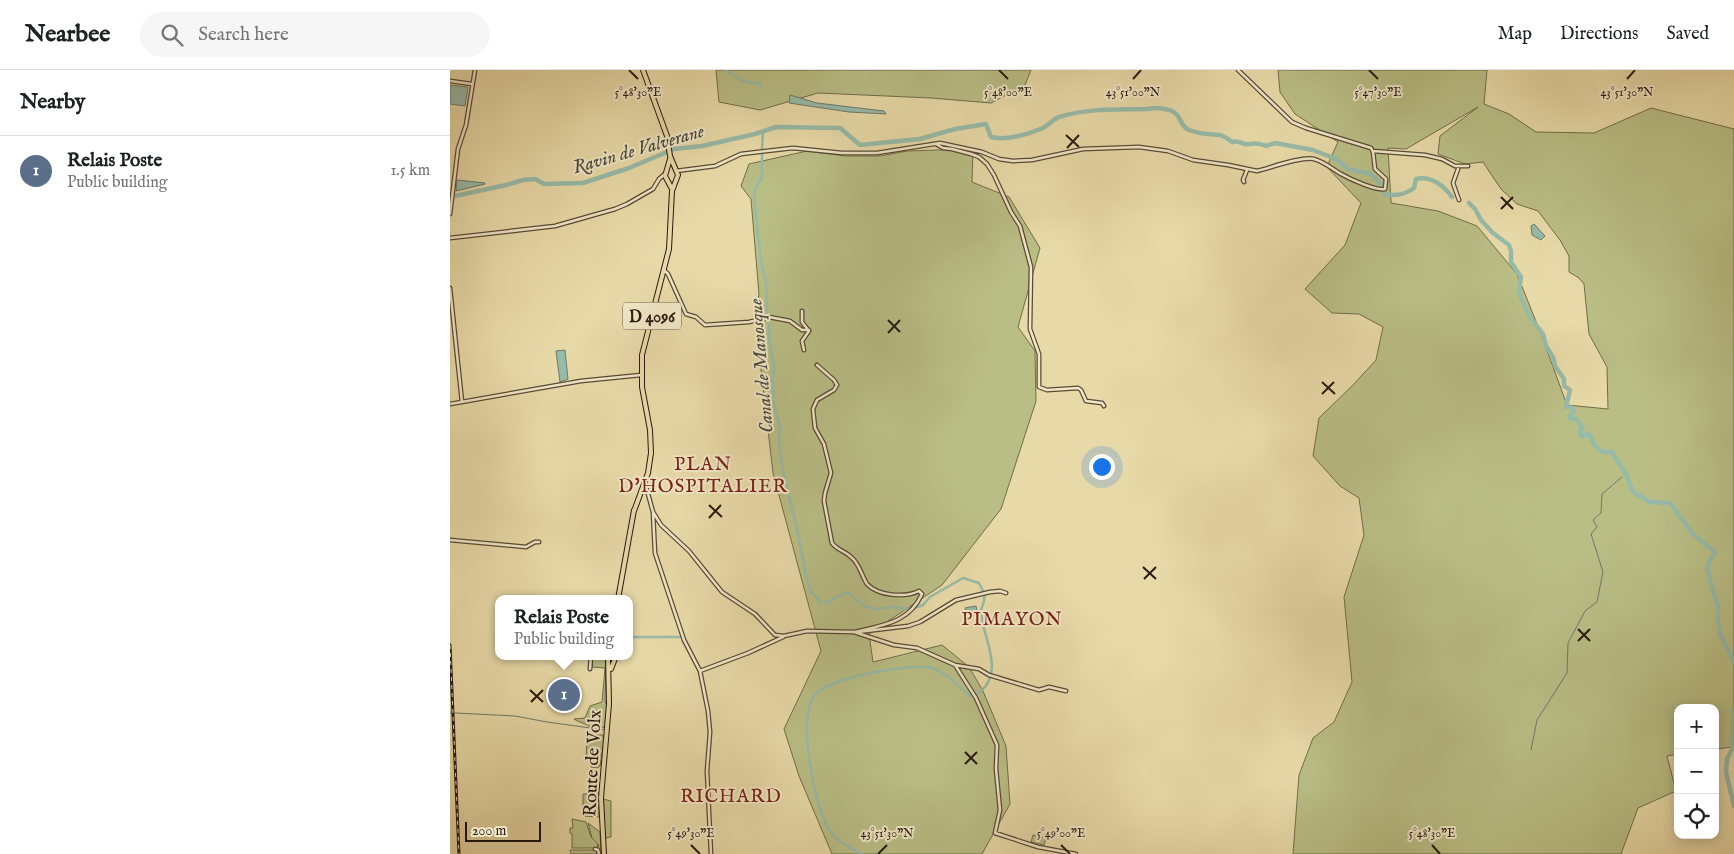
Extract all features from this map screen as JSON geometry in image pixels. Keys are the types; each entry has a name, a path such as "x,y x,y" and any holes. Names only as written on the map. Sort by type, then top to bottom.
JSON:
{"main road":[{"name":"D 4096","path":"643,70 669,142 670,156 667,176 672,191"},
{"name":"D 4096","path":"670,156 675,170"},
{"path":"667,176 675,170"},
{"path":"667,176 676,179 675,170"},
{"name":"D 4096","path":"634,511 645,482 651,458 651,441 641,375 644,344 664,270 671,235 672,191 676,179"},
{"name":"D 4096","path":"619,595 634,511 647,466 651,441"},
{"name":"Route de Volx","path":"604,854 602,794 609,704 608,660"},
{"name":"Route de Volx","path":"610,674 615,660"}],"street":[{"path":"450,214 457,157 466,123 475,70"},
{"path":"1238,70 1292,122 1308,129 1368,147 1373,151 1416,153 1442,159 1455,166 1468,166"},
{"path":"450,81 472,84"},
{"path":"675,170 716,166 741,154 793,148 842,153 876,153 936,144 967,148 1014,161 1032,160 1083,149 1139,147 1168,151 1192,160 1257,171 1311,158 1326,164 1341,174 1379,189 1385,189 1387,185 1386,178 1374,168 1373,151"},
{"path":"936,144 943,148 979,157 987,164 1020,226 1030,267 1030,329 1040,354 1039,387 1047,390 1078,388 1082,391 1085,400 1102,403 1104,406"},
{"path":"1458,169 1453,183 1459,200"},
{"path":"676,179 686,170"},
{"path":"1244,182 1247,170"},
{"path":"450,238 555,226 615,209 653,189 660,178 667,176"},
{"path":"664,270 668,274 686,314 696,317 704,325 749,322 768,317 790,321 802,330 809,330"},
{"path":"450,288 462,402"},
{"path":"802,311 802,322 809,330"},
{"path":"804,350 802,341 809,330"},
{"path":"817,365 837,385 834,390 817,400 813,409 814,428 824,444 831,473 824,501 831,541 835,547 853,558 867,583 874,590 904,596 921,592 922,595 912,610 906,615 887,624 854,632"},
{"path":"450,404 581,381 641,375"},
{"path":"647,466 645,482 653,512 655,553 684,640 700,671 708,711 710,732 707,771 712,854"},
{"path":"653,512 661,525 689,551 722,592 755,614 775,634 784,636"},
{"path":"450,540 526,546 539,542"},
{"path":"700,671 748,653 784,636 807,631 854,632 908,626 920,622 956,600 990,592 1000,591 1006,593"},
{"path":"854,632 894,645 917,648 955,665 977,668 990,676 1040,690 1049,687 1065,691"},
{"path":"590,669 591,660"},
{"path":"955,665 975,696 997,745 996,761 1000,810 995,834 1023,844 1076,854"},
{"path":"595,849 598,850 599,854"}],"green space":[{"path":"716,70 1031,70 1025,85 991,103 931,98 818,93 760,110 719,102"},
{"path":"1278,70 1487,70 1484,104 1509,114 1536,132 1594,133 1651,108 1734,129 1734,747 1719,749 1719,704 1674,704 1674,755 1667,756 1674,783 1674,792 1638,808 1621,854 1293,854 1299,775 1313,738 1334,722 1352,682 1344,597 1364,535 1359,498 1340,486 1313,456 1319,418 1376,360 1383,327 1359,314 1332,313 1305,289 1345,245 1361,203 1325,165 1328,164 1338,142 1295,114 1280,92","holes":["1478,107 1440,136 1438,154 1465,164 1483,162 1501,189 1517,204 1538,211 1560,240 1569,256 1569,272 1579,278 1584,284 1589,334 1607,367 1608,409 1567,405 1517,274 1477,226 1438,211 1391,203 1388,148 1406,149"]},
{"path":"973,150 972,182 1009,197 1040,248 1018,327 1035,351 1036,401 1001,509 942,585 869,634 873,662 942,645 969,667 983,691 1006,746 1010,804 982,854 832,854 799,776 784,729 821,651 773,473 755,318 759,294 751,199 741,186 749,164 807,151 845,156 880,156 907,151"},
{"path":"593,660 606,660 606,726 602,728 598,725 591,727 574,719 585,718 590,706 602,702 605,668 592,667"},
{"path":"589,735 591,737 603,735 604,741 600,766 597,768 591,767 590,762 591,758 594,757 595,748 591,747 590,758 586,761 587,737"},
{"path":"594,784 599,788 599,817 583,816 583,794 587,794 588,791 594,793"},
{"path":"603,799 611,801 611,837 605,838"},
{"path":"572,819 586,822 591,837 598,844 597,848 572,848 570,828 573,828"},
{"path":"588,823 600,832 601,854 598,844 592,838"},
{"path":"1033,835 1046,838 1044,845 1031,842"},
{"path":"570,850 595,850 598,854 571,854"}],"shaded area":[{"path":"450,85 468,87 465,106 450,104"},
{"path":"790,95 817,103 884,111 886,114 849,112 789,103"},
{"path":"457,180 485,183 485,184 456,191"},
{"path":"1534,224 1545,236 1541,240 1532,235 1531,226"},
{"path":"565,350 568,379 560,382 556,351"},
{"path":"976,606 978,615 967,617 965,608"}],"waterway":[{"name":"Canal de Manosque","path":"726,70 742,81 760,84 761,88"},
{"name":"Ravin de Valverane","path":"455,196 523,180 535,179 544,184 583,183 629,168 674,149 702,146 755,134 776,127 840,128 860,145 920,139 955,129 986,124 991,137 1003,138 1037,130 1045,127 1057,118 1070,114 1102,110 1156,108 1172,111 1189,130 1221,135 1232,142 1237,141 1245,144 1266,146 1275,143 1313,150 1336,159 1348,169 1371,174 1382,185"},
{"name":"Canal de Manosque","path":"762,150 763,131"},
{"name":"Canal de Manosque","path":"760,181 762,179 762,153"},
{"name":"Ravin de Valverane","path":"1384,194 1403,194 1414,188 1416,179 1422,178 1437,182 1452,197"},
{"name":"Canal de Manosque","path":"760,179 754,192 761,261 766,283 769,337 774,367 774,405 780,427 779,441 783,472 811,591 820,602 829,601 844,593 848,593 866,607 876,609 893,607 911,609 923,605 930,597 963,578 979,583 983,591"},
{"name":"Ravin de Valverane","path":"1469,203 1493,233 1509,245 1511,262 1521,277 1519,291 1522,300 1530,317 1543,334 1555,366 1564,379 1564,386 1570,390 1566,407 1573,408 1574,411 1570,418 1576,419 1582,427 1580,434 1582,437 1589,433 1594,445 1602,452 1612,452 1626,474 1633,492 1650,502 1670,503 1693,534 1715,552 1707,566 1718,607 1720,634 1734,662"},
{"path":"1531,750 1537,720 1567,673 1568,643 1585,611 1597,602 1603,572 1591,534 1597,527 1593,520 1601,513 1602,494 1622,477"},
{"name":"Canal de Manosque","path":"862,854 844,844 832,834 823,818 818,802 810,763 807,725 813,697 820,690 850,678 887,670 920,667 937,670 971,696 978,694 988,683 992,663 982,621 981,612 984,594"},
{"path":"633,637 681,637"},
{"name":"Ravin de Valverane","path":"1734,710 1732,749 1727,759 1726,772 1734,806"},
{"path":"455,713 515,716 605,730"}],"railway":[{"path":"450,645 459,854"}],"place":[{"name":"Relais Poste","path":"564,695"}],"district":[{"name":"PLAN D'HOSPITALIER","path":"703,474"},
{"name":"PIMAYON","path":"1012,618"},
{"name":"RICHARD","path":"731,795"}]}
